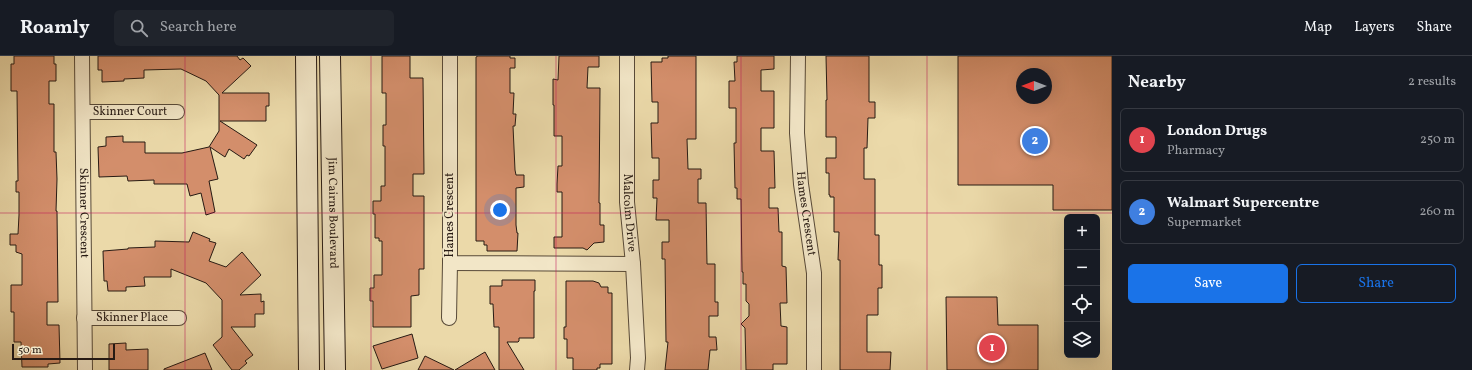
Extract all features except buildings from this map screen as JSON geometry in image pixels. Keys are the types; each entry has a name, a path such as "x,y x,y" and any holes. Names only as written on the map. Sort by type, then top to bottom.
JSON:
{"street":[{"name":"Skinner Crescent","path":"82,56 85,370"},
{"name":"Jim Cairns Boulevard","path":"306,56 309,370"},
{"name":"Jim Cairns Boulevard","path":"330,56 335,370"},
{"name":"Hames Crescent","path":"450,56 450,263 634,264"},
{"name":"Malcolm Drive","path":"627,56 627,202 634,264 638,358 637,370"},
{"name":"Hames Crescent","path":"798,56 797,133 814,273 814,370"},
{"name":"Skinner Court","path":"83,112 177,112"},
{"path":"449,318 450,263"},
{"name":"Skinner Place","path":"84,318 179,318"}],"place":[{"name":"Walmart Supercentre","path":"1035,141"},
{"name":"London Drugs","path":"992,348"}]}
